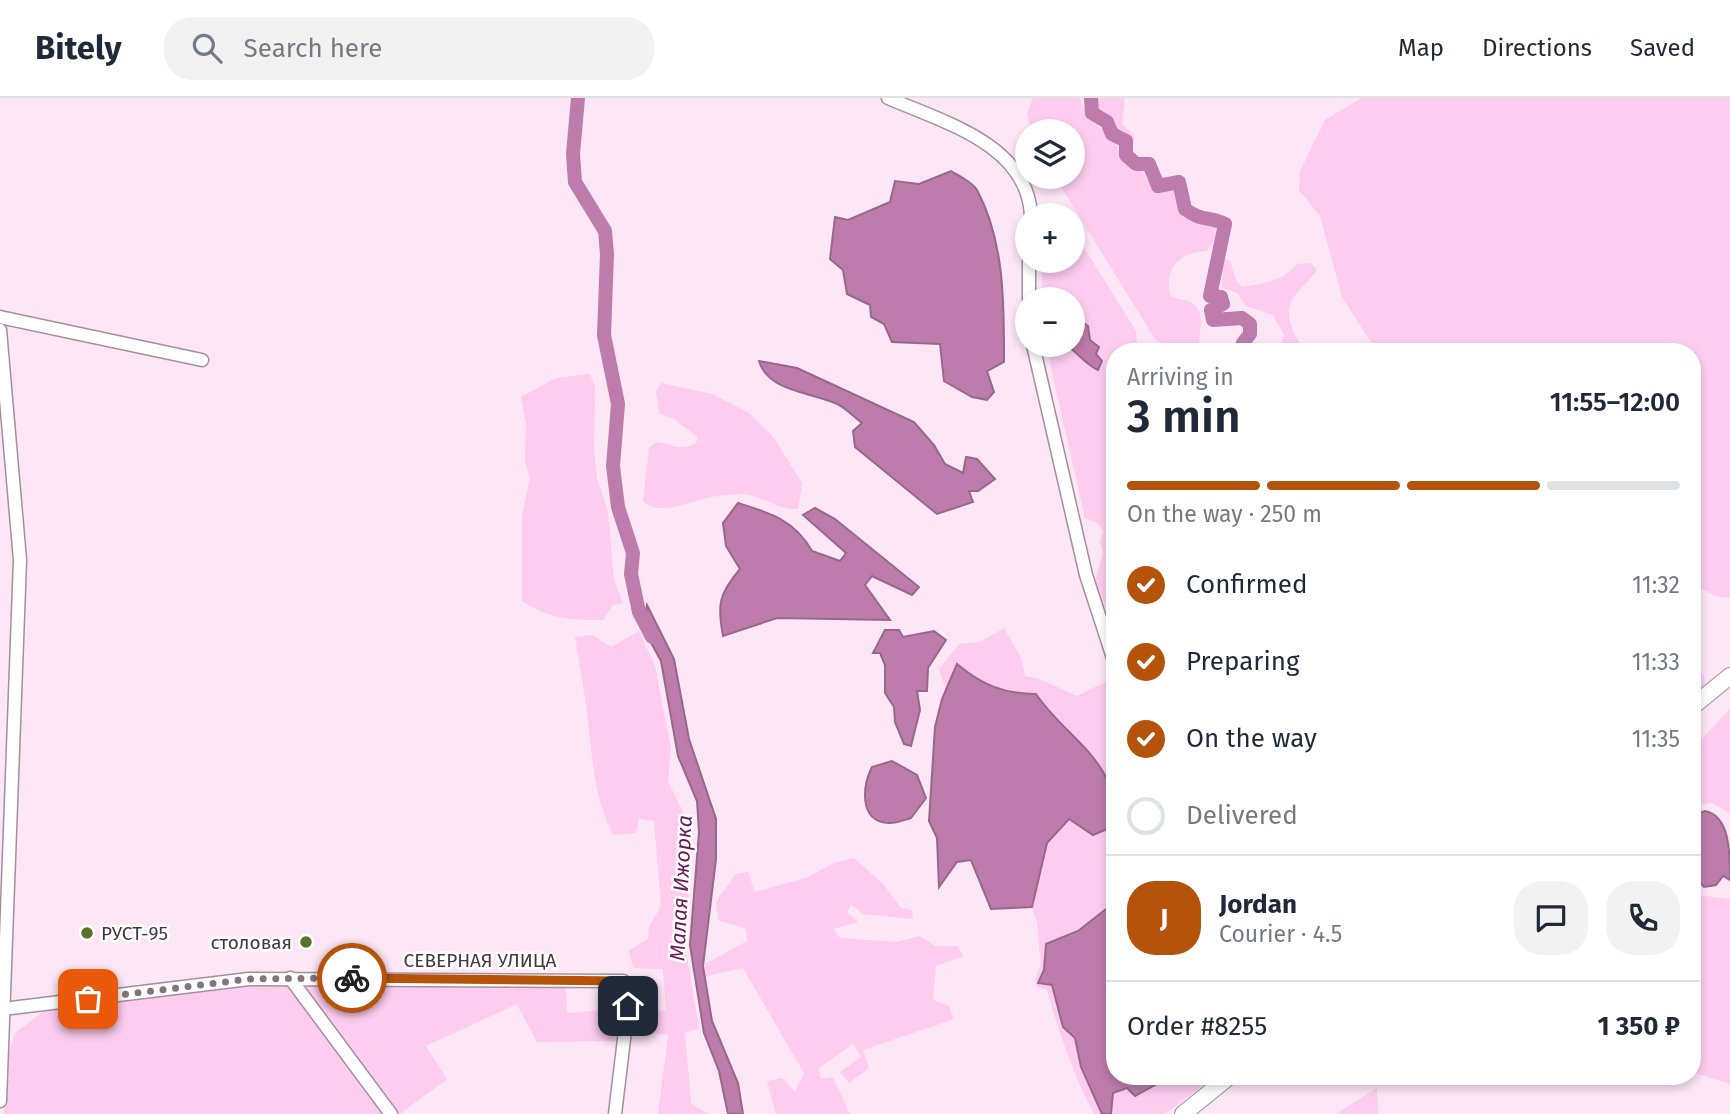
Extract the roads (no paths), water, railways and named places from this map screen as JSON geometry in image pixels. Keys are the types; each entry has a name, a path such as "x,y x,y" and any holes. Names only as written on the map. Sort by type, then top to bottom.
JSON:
{"main road":[{"path":"1701,700 1730,677"},
{"path":"1183,1114 1219,1085"}],"street":[{"path":"888,98 960,129 1010,163 1025,187 1028,203"},
{"path":"0,317 202,360"},
{"path":"0,330 20,560 0,1101"},
{"path":"1036,357 1086,575 1106,636"},
{"path":"290,978 391,1114"},
{"name":"СЕВЕРНАЯ УЛИЦА","path":"3,1009 249,979 623,981 628,1006 615,1114"}],"waterway":[{"name":"Малая Ижорка","path":"578,98 573,154 575,182 605,231 607,254 604,335 618,404 613,466 618,507 633,553 631,574 639,612 652,637"},
{"path":"1091,98 1092,113 1107,122 1112,134 1126,141 1126,155 1136,164 1149,164 1158,186 1179,182 1185,209 1196,216 1225,224 1210,296 1221,297 1223,304 1211,310 1213,320 1242,318 1250,324 1250,334 1243,343"}],"place":[{"name":"РУСТ-95","path":"87,933"},
{"name":"столовая","path":"306,942"}]}
